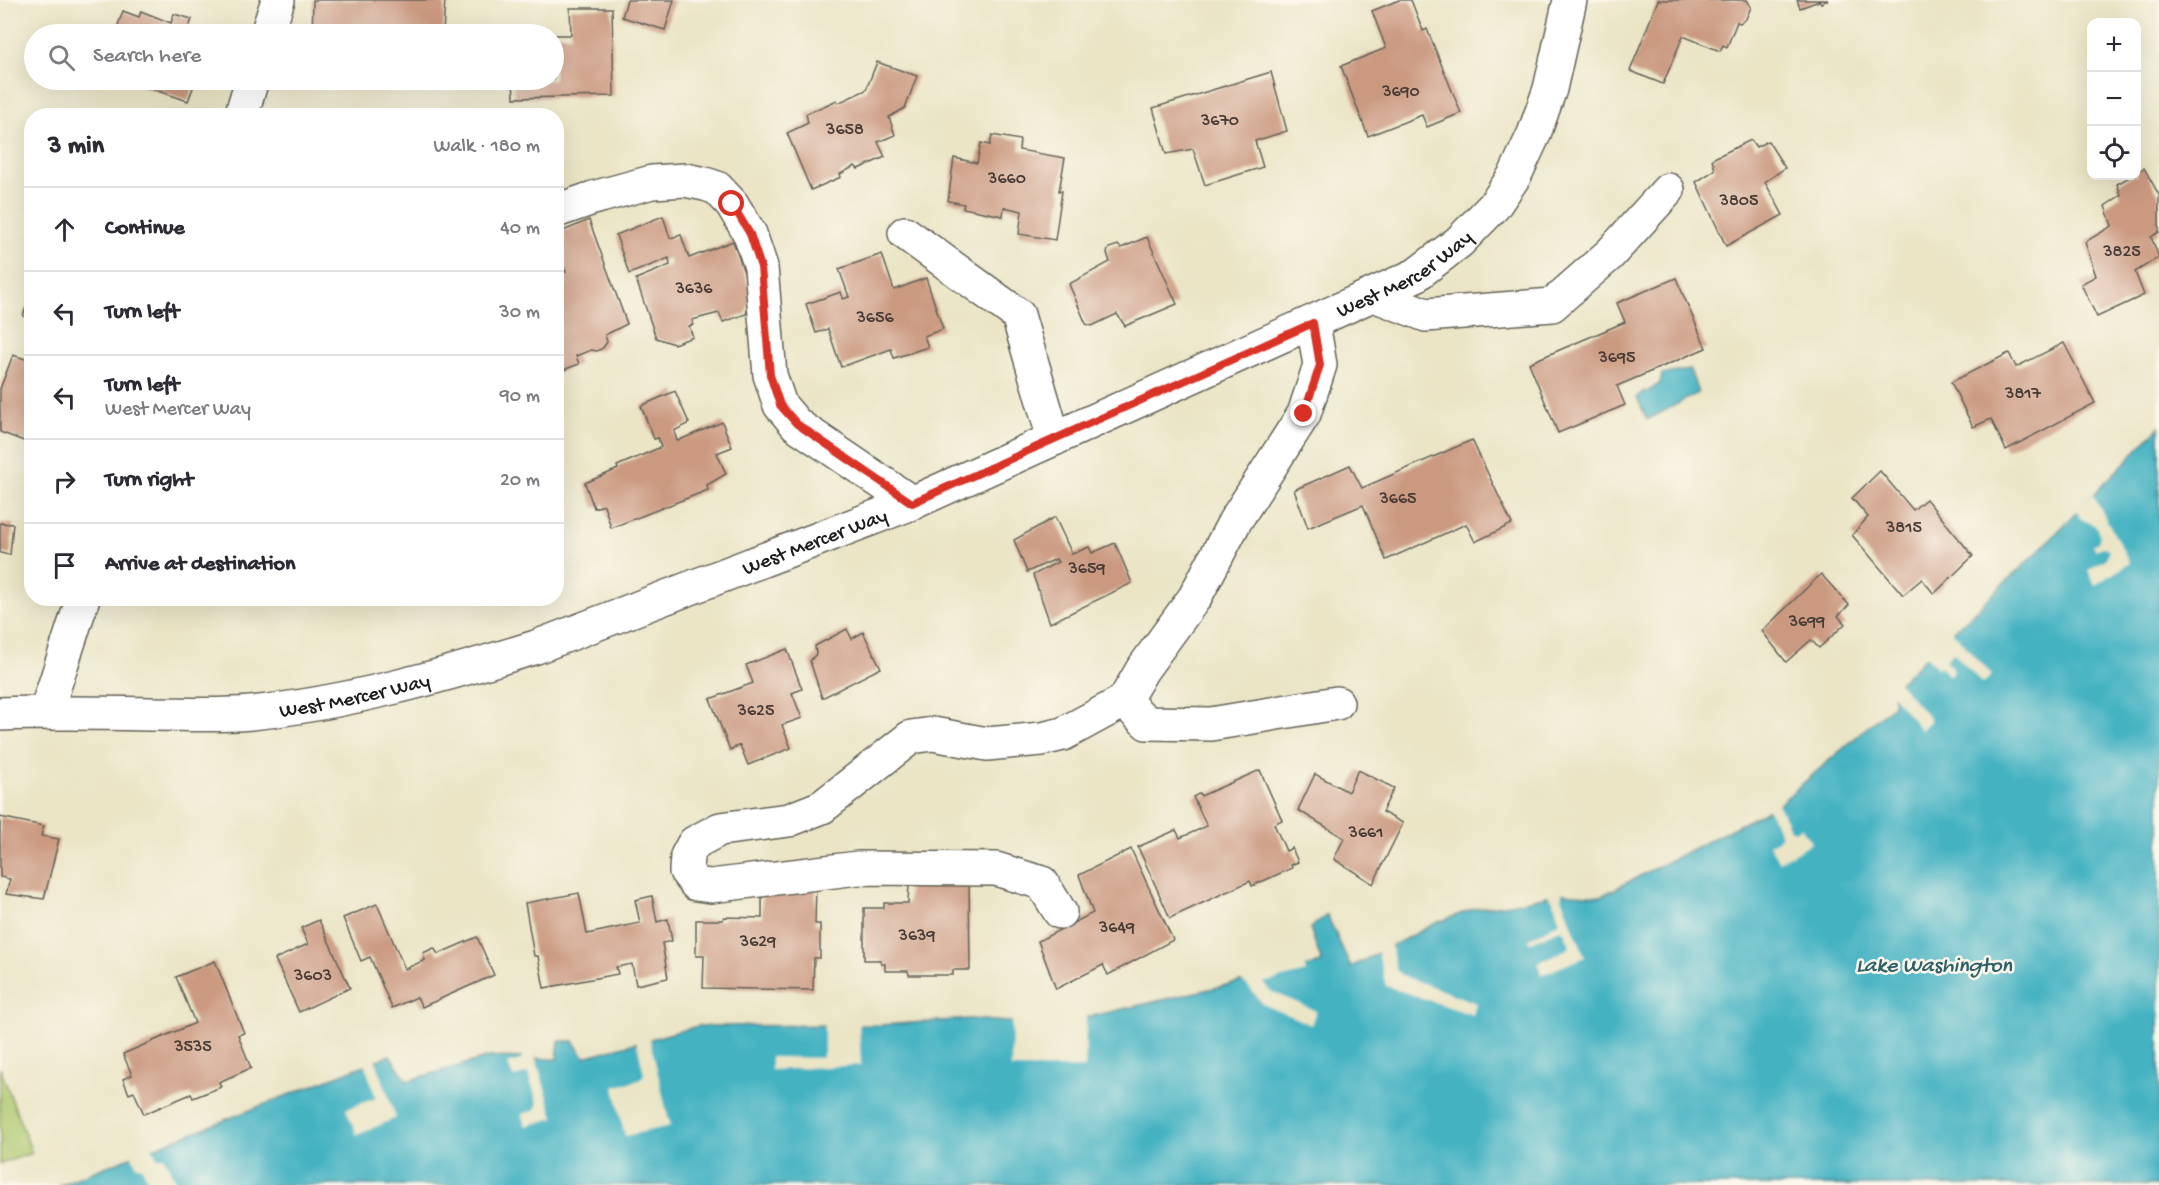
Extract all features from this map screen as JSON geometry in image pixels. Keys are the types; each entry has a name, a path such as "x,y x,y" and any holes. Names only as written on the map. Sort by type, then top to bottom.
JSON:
{"street":[{"path":"270,24 278,0"},
{"name":"West Mercer Way","path":"0,714 46,712 250,713 324,703 464,669 536,647 912,503 1313,323 1416,275 1460,242 1494,206 1515,175 1534,134 1550,89 1569,1"},
{"path":"243,108 249,90"},
{"path":"564,208 652,182 685,180 717,188 732,204 750,234 761,267 770,375 780,405 797,424 912,503"},
{"path":"1374,295 1426,315 1552,305 1610,254 1668,190"},
{"path":"905,233 1018,315 1054,439"},
{"path":"1060,912 1042,884 996,869 858,868 711,886 696,884 686,871 687,856 694,843 720,829 789,820 822,807 910,737 933,734 987,744 1042,739 1063,734 1124,701 1142,670 1196,597 1235,520 1304,414 1320,365 1313,323"},
{"path":"46,712 79,606"},
{"path":"1124,701 1147,723 1211,724 1337,703"}],"green space":[{"path":"0,1068 32,1153 0,1164"}],"water":[{"path":"1690,370 1698,393 1647,420 1637,397 1660,383 1662,374"},
{"name":"Lake Washington","path":"2159,427 2159,1185 59,1185 390,1055 407,1081 489,1057 557,1059 559,1041 573,1041 584,1057 698,1026 880,1025 970,1019 1007,1022 1084,1018 1322,963 1310,928 1327,915 1351,967 1436,923 1473,909 1562,893 1601,896 1778,805 1893,705 1893,688 2042,548"}],"pier":[{"path":"2093,495 2130,563 2095,585 2088,570 2106,559 2109,553 2107,548 2102,547 2096,550 2093,545 2098,542 2100,536 2096,526 2081,519 2076,510"},
{"path":"1951,630 1992,675 1983,684 1953,652 1946,661 1954,670 1949,676 1941,666 1937,668 1925,654"},
{"path":"1896,680 1931,720 1921,730 1890,692 1890,686"},
{"path":"1777,801 1790,829 1795,831 1801,827 1811,843 1779,862 1769,844 1779,839 1781,835 1766,808"},
{"path":"1563,890 1561,898 1585,957 1541,975 1538,963 1567,949 1570,945 1564,931 1560,929 1529,943 1529,939 1560,922 1553,900 1546,893"},
{"path":"1390,942 1396,969 1401,975 1476,1003 1473,1015 1386,986 1377,949"},
{"path":"1304,964 1306,972 1263,983 1270,991 1316,1011 1311,1025 1263,1004 1248,986 1238,979"},
{"path":"1086,1014 1085,1068 1011,1068 1012,1019"},
{"path":"824,1023 859,1023 861,1065 771,1070 771,1057 821,1058 824,1052"},
{"path":"649,1036 670,1126 625,1136 614,1087 640,1080 644,1074 636,1039"},
{"path":"523,1055 535,1056 554,1118 526,1126 522,1114 534,1111 538,1104 528,1073 513,1077 508,1064 523,1059"},
{"path":"375,1058 396,1118 357,1135 346,1109 376,1098 364,1062"},
{"path":"151,1146 157,1158 164,1157 177,1185 150,1185 141,1166 137,1166 131,1154"}],"building":[{"path":"313,0 445,0 444,24 312,24"},
{"path":"627,0 674,0 665,30 622,17"},
{"path":"1399,0 1411,0 1423,31 1427,29 1461,113 1427,127 1422,115 1368,136 1341,66 1386,48 1372,11"},
{"path":"1658,0 1747,0 1751,7 1746,19 1740,23 1737,22 1727,47 1723,45 1720,51 1683,36 1663,84 1630,71"},
{"path":"1797,0 1828,0 1800,8"},
{"path":"570,8 612,8 614,96 514,98 514,90 564,90 564,35 571,35"},
{"path":"123,11 139,17 141,11 171,23 174,14 192,19 190,24 118,24"},
{"path":"877,62 917,76 905,108 889,117 895,135 878,142 885,157 858,169 855,166 840,174 841,177 811,190 787,133 808,123 806,114 866,90"},
{"path":"1271,72 1287,131 1255,141 1263,167 1205,185 1193,149 1166,154 1153,108"},
{"path":"155,90 192,90 188,101"},
{"path":"992,135 1020,140 1019,150 1065,158 1059,191 1062,191 1055,240 1019,234 1022,211 1004,207 1003,216 963,208 964,204 948,201 954,158 977,163 981,143 990,145"},
{"path":"1751,140 1756,147 1768,141 1785,168 1765,182 1783,215 1726,246 1696,182 1715,170 1712,159"},
{"path":"2144,168 2159,195 2159,232 2151,237 2159,257 2135,272 2144,295 2097,317 2081,284 2096,276 2085,242 2112,226 2105,206 2121,195 2117,184 2124,180 2141,180 2141,170"},
{"path":"663,216 670,238 681,235 689,258 733,241 752,295 746,314 723,322 719,313 692,320 693,325 689,326 693,337 674,344 656,338 636,279 670,265 669,258 629,274 616,235"},
{"path":"589,220 627,324 605,335 607,342 603,348 576,356 579,364 564,370 564,273 566,272 564,231"},
{"path":"1147,237 1177,304 1125,326 1117,314 1092,326 1086,324 1069,284 1110,262 1107,253 1109,248 1118,245 1121,248"},
{"path":"882,254 894,290 926,278 943,329 924,336 928,347 894,358 891,349 841,367 828,329 816,333 806,304 841,292 843,299 849,297 839,269"},
{"path":"1676,278 1706,348 1617,386 1625,405 1558,433 1529,363 1625,322 1617,303"},
{"path":"2064,343 2095,403 2006,450 1991,419 1973,427 1951,382 2009,353 2016,367"},
{"path":"13,355 24,358 24,441 0,432 0,389"},
{"path":"675,391 689,423 674,431 677,441 722,422 732,447 717,453 726,474 707,485 708,490 611,528 604,505 594,508 585,483 661,447 658,438 654,439 641,406"},
{"path":"1472,440 1512,524 1475,542 1466,524 1386,560 1363,505 1308,528 1294,490 1350,465 1362,488"},
{"path":"1880,471 1913,510 1926,499 1973,556 1934,594 1922,579 1903,595 1852,535 1868,517 1852,498"},
{"path":"1055,517 1072,554 1089,547 1092,553 1115,543 1132,583 1050,623 1033,575 1058,562 1056,559 1027,572 1014,540"},
{"path":"0,523 13,524 10,555 0,553"},
{"path":"1821,574 1849,605 1838,616 1845,624 1819,648 1811,640 1786,662 1762,631"},
{"path":"847,629 852,639 863,632 881,668 822,698 810,661 816,654 815,646"},
{"path":"787,649 802,689 792,693 802,718 782,725 791,748 748,765 740,745 730,750 710,699 753,683 746,665"},
{"path":"1260,770 1282,820 1274,824 1286,851 1292,848 1298,862 1291,865 1292,868 1252,886 1250,881 1170,918 1138,847 1176,830 1180,838 1207,826 1193,797 1200,793 1201,796"},
{"path":"1358,770 1394,788 1382,812 1403,823 1373,884 1334,859 1344,838 1298,810 1315,774 1348,792"},
{"path":"0,817 44,826 41,836 59,839 44,899 6,894 10,879 0,877"},
{"path":"1131,849 1173,940 1108,975 1103,965 1056,989 1038,941 1093,913 1079,875"},
{"path":"969,883 970,970 953,970 953,975 909,975 908,971 885,971 885,964 881,964 880,960 864,960 864,908 884,908 884,903 908,903 909,884"},
{"path":"762,885 816,886 815,924 820,924 820,958 814,958 813,990 703,988 704,956 696,956 696,920 723,920 724,917 762,918"},
{"path":"579,893 587,934 640,923 635,900 652,896 657,922 668,919 672,941 662,943 668,978 636,985 632,964 616,967 618,974 544,988 538,956 534,956 525,903"},
{"path":"377,904 405,969 425,960 423,953 434,948 438,954 477,937 494,975 422,1007 417,997 392,1008 370,957 361,961 343,918"},
{"path":"319,920 350,988 299,1012 275,959 308,944 301,928"},
{"path":"215,961 244,1033 238,1035 251,1068 219,1082 221,1087 193,1098 191,1094 144,1114 134,1092 129,1094 123,1079 132,1075 123,1054 195,1023 176,977"}],"route":[{"path":"732,204 750,234 761,267 765,338 770,375 780,405 797,424 912,503 1313,323 1320,365 1304,414"}]}
